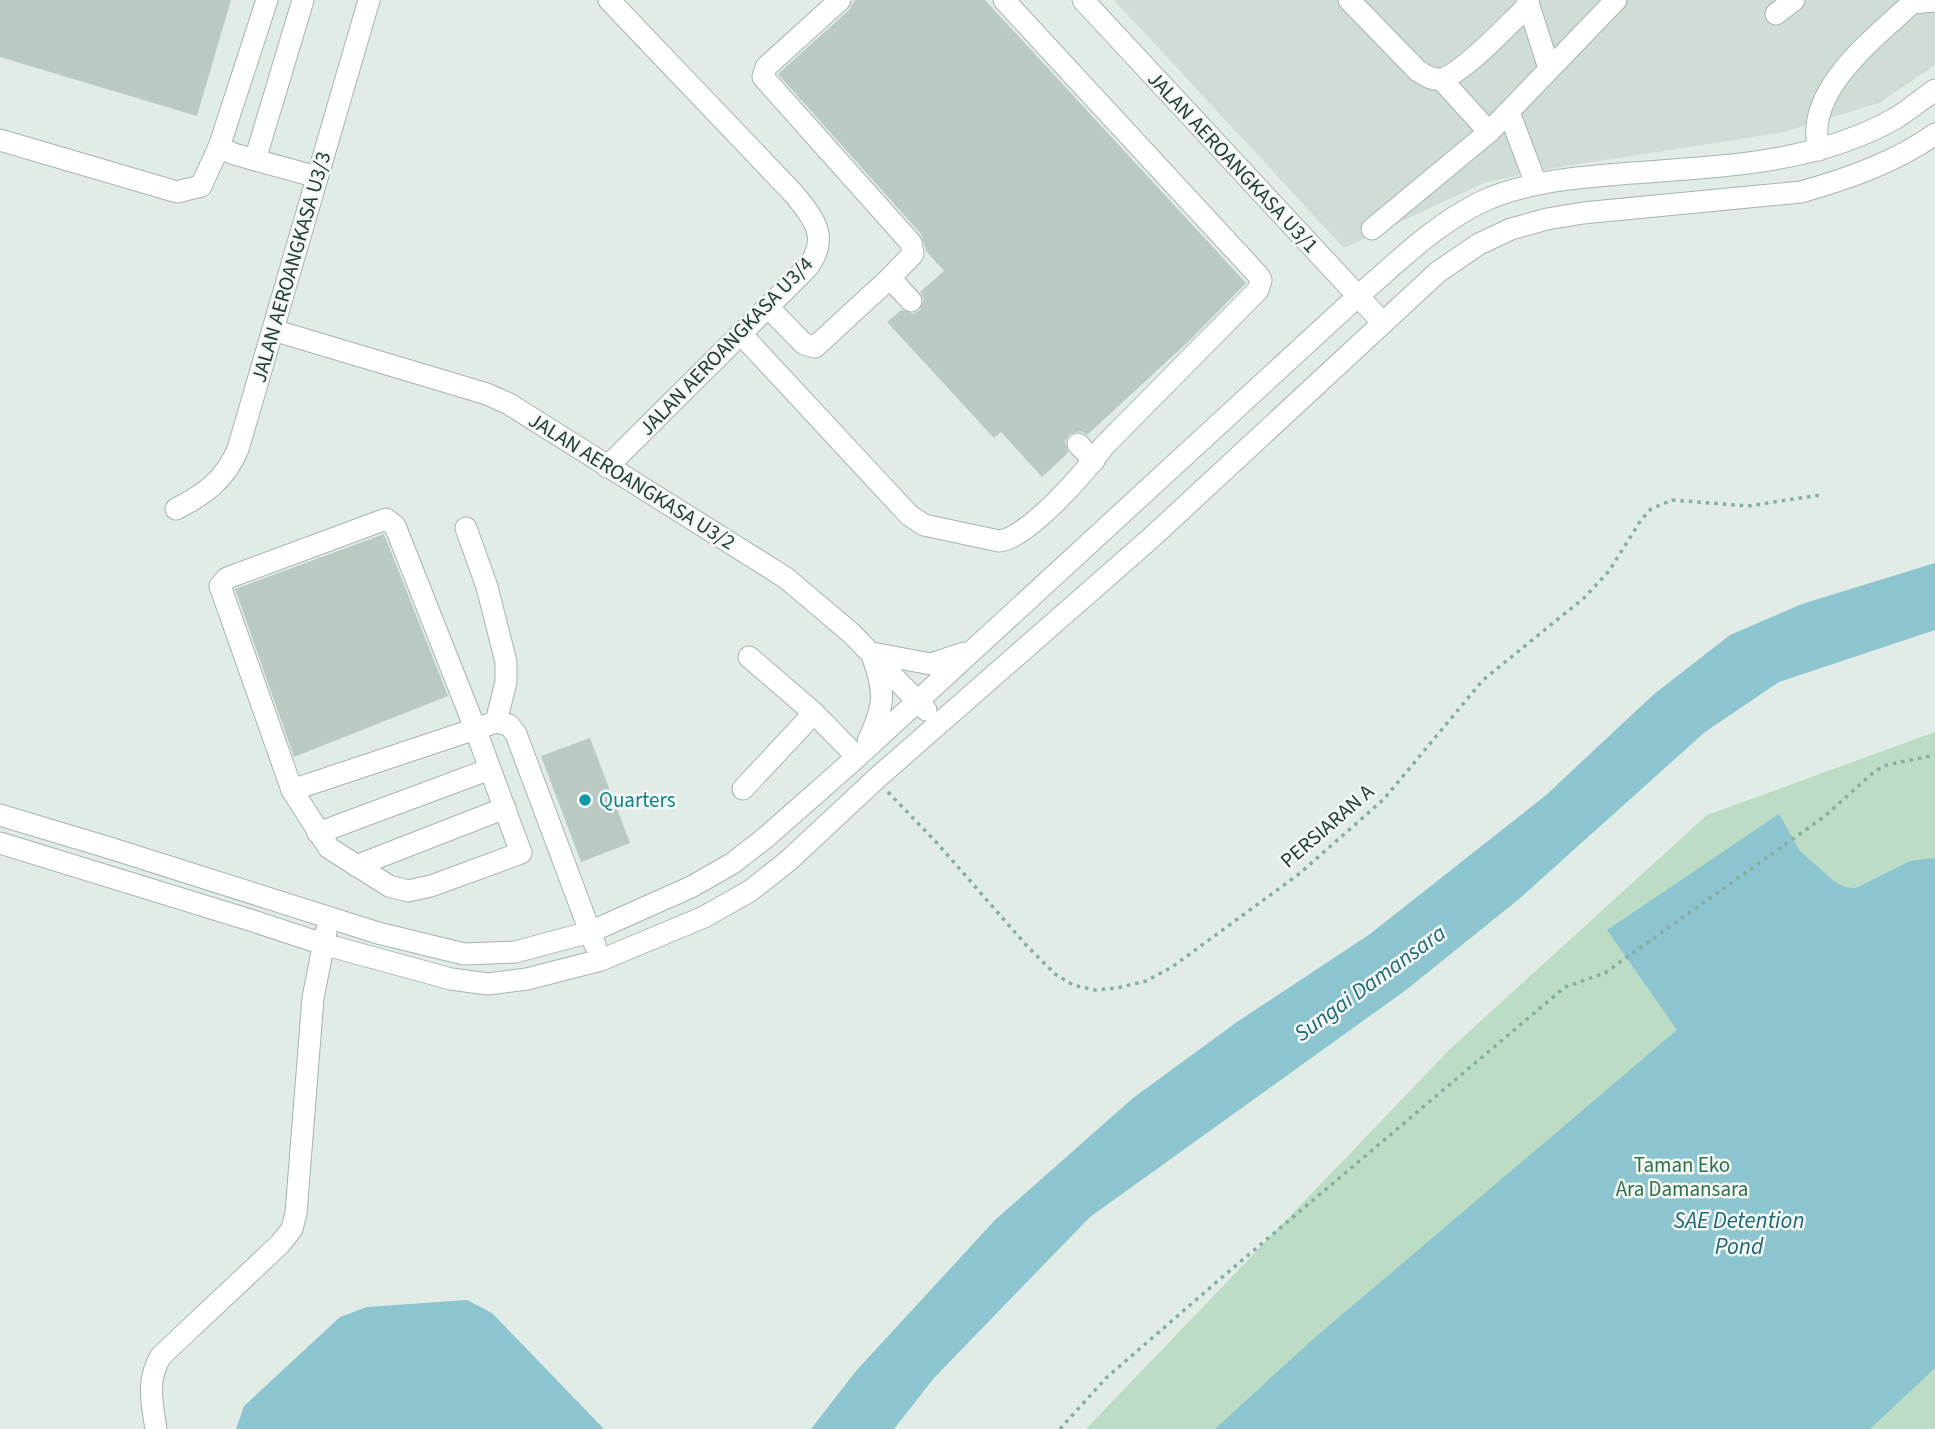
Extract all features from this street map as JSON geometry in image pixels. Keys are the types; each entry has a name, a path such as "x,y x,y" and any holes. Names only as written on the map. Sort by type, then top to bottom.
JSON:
{"street":[{"path":"0,140 177,192 201,186 219,147 267,0"},
{"path":"255,160 303,0"},
{"name":"JALAN AEROANGKASA U3/3","path":"176,509 203,495 221,480 231,465 369,0"},
{"name":"JALAN AEROANGKASA U3/4","path":"607,467 768,307 816,256 820,243 811,215 794,194 610,0"},
{"path":"768,307 804,344 815,347 913,254 911,243 763,77 766,67 839,0"},
{"path":"741,334 909,515 924,525 999,541 1009,540 1024,530 1088,470 1103,447 1258,290 1261,280 1004,0"},
{"name":"JALAN AEROANGKASA U3/1","path":"1083,0 1383,323"},
{"path":"1349,0 1418,71 1431,79 1441,79 1461,69 1528,2 1549,68"},
{"path":"1373,229 1489,132 1616,0"},
{"path":"1776,14 1794,0"},
{"path":"1819,150 1815,135 1820,110 1832,84 1912,1 1935,1"},
{"path":"1441,79 1489,132"},
{"path":"0,815 378,933 464,954 515,952 590,932 691,887 733,863 798,810 1358,296 1414,247 1464,210 1493,197 1536,184 1581,177 1746,164 1819,150 1896,117 1935,90"},
{"path":"1509,112 1536,184"},
{"path":"0,843 323,944 441,977 488,984 551,974 601,960 704,917 750,891 788,860 877,778 1151,538 1456,258 1511,229 1583,212 1801,192 1834,183 1885,162 1922,144 1935,134"},
{"path":"219,147 317,177"},
{"path":"890,278 911,301"},
{"name":"JALAN AEROANGKASA U3/2","path":"272,330 486,394 509,404 786,578 872,653 939,724"},
{"path":"1078,444 1094,461"},
{"path":"522,853 395,526 386,519 380,520 227,578 220,586 292,790 329,848 389,886 408,891 431,886 556,841"},
{"path":"466,528 487,587 506,662 506,682 496,722"},
{"path":"860,754 881,714 882,682 872,653 931,664 972,650"},
{"path":"749,657 860,754"},
{"path":"743,789 814,713"},
{"path":"292,790 475,728 496,722 509,725 516,734 601,960"},
{"path":"318,833 490,769"},
{"path":"356,866 505,808"},
{"path":"156,1429 150,1381 153,1368 161,1356 292,1230 297,1199 313,998 329,918"}],"path":[{"name":"PERSIARAN A","path":"877,778 1055,974 1073,985 1095,990 1146,981 1172,967 1299,874 1384,799 1483,680 1584,598 1609,571 1641,520 1651,509 1672,500 1748,506 1820,495"},
{"path":"1060,1429 1107,1378 1565,987 1605,972 1825,816 1875,771 1887,765 1935,755"}],"shaded area":[{"path":"1114,0 1935,0 1935,65 1879,103 1784,132 1542,170 1484,183 1344,248"}],"green space":[{"name":"SAE Detention Pond","path":"1935,732 1935,1429 1086,1429 1450,1049 1707,815"}],"water":[{"name":"Sungai Damansara","path":"1935,563 1935,630 1779,682 1705,732 1519,899 1406,990 1090,1217 934,1378 894,1429 811,1429 856,1371 995,1220 1133,1098 1237,1022 1370,934 1545,796 1653,695 1730,635 1802,604"},
{"name":"SAE Detention Pond","path":"1779,814 1800,851 1835,882 1845,887 1856,888 1910,861 1935,858 1935,1368 1870,1429 1215,1429 1311,1341 1677,1030 1607,930"},
{"path":"467,1300 492,1313 604,1429 236,1429 244,1406 340,1317 367,1307"}],"building":[{"path":"0,0 231,0 197,116 0,57"},
{"path":"855,0 985,0 1246,283 1188,342 1087,435 1081,431 1070,434 1065,441 1068,453 1042,477 1001,432 994,438 887,322 901,310 913,314 920,310 924,299 920,292 944,271 926,251 921,234 778,74 849,10"},
{"path":"384,534 448,696 294,757 235,589"},
{"name":"Quarters","path":"590,738 630,843 581,862 541,756"}],"place":[{"name":"Quarters","path":"585,800"}],"park label":[{"name":"Taman Eko Ara Damansara","path":"1682,1177"}]}
